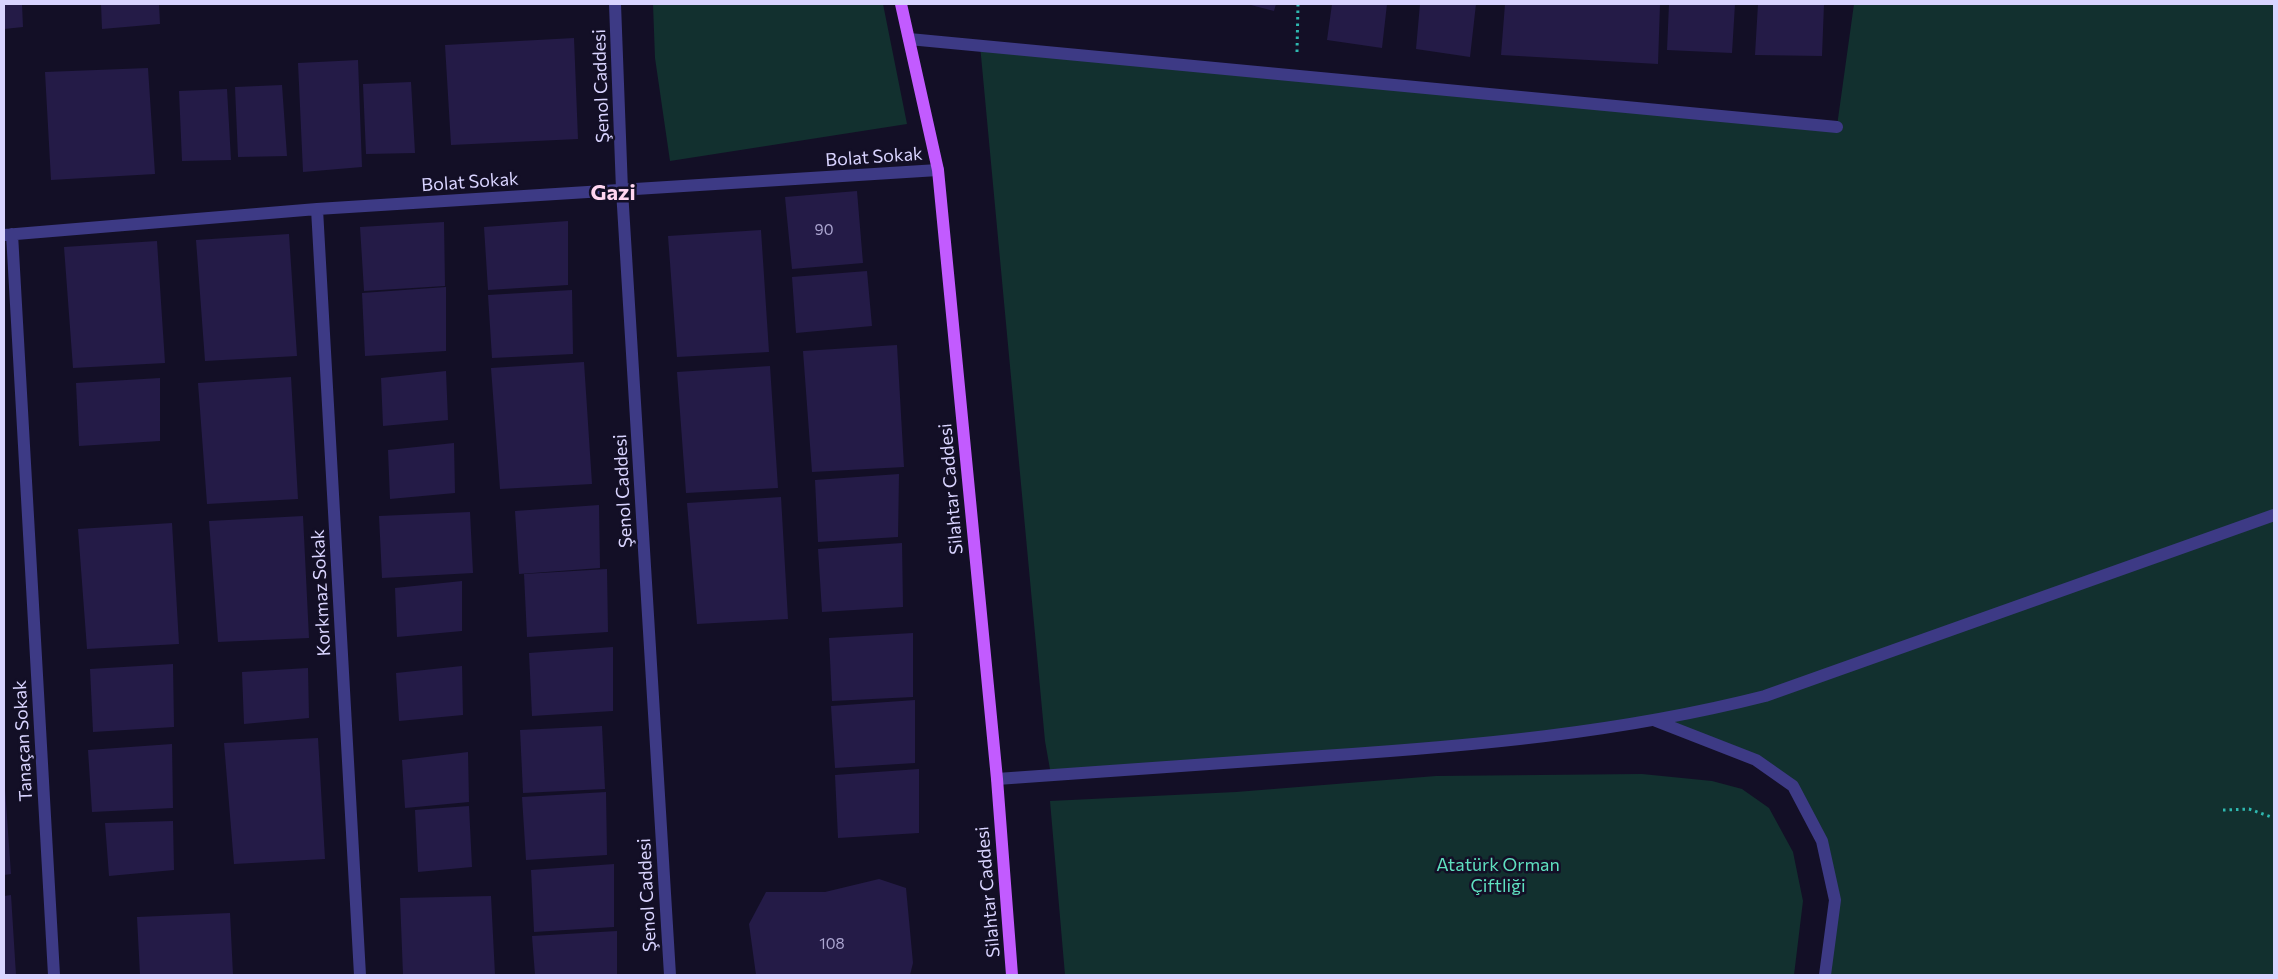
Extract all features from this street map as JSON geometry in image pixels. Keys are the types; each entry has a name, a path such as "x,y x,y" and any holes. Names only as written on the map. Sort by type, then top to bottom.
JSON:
{"main road":[{"name":"Silahtar Caddesi","path":"901,4 938,170 997,779 1012,975"}],"street":[{"name":"Şenol Caddesi","path":"615,4 622,190 670,975"},
{"path":"909,39 1837,127"},
{"name":"Bolat Sokak","path":"8,235 317,209 938,170"},
{"name":"Korkmaz Sokak","path":"317,209 360,975"},
{"name":"Tanaçan Sokak","path":"8,235 54,975"},
{"path":"997,779 1467,746 1656,721 1765,696 2274,515"},
{"path":"1656,721 1756,760 1793,786 1822,841 1835,900 1826,975"}],"path":[{"path":"1296,75 1298,4"},
{"path":"2223,810 2249,808 2274,818"}],"green space":[{"path":"653,4 883,4 907,124 670,161 655,58"},
{"path":"1854,4 2274,4 2274,975 1825,975 1835,900 1822,841 1793,786 1756,760 1656,721 1467,746 1051,775 1045,741 980,45 1837,126"},
{"name":"Atatürk Orman Çiftliği","path":"1642,774 1712,781 1742,789 1769,808 1793,852 1803,901 1794,975 1065,975 1050,801 1236,792 1436,776"}],"building":[{"path":"4,4 22,4 23,27 4,29"},
{"path":"101,4 159,4 160,24 102,29"},
{"path":"1247,4 1276,4 1274,11"},
{"path":"1332,4 1387,4 1382,48 1327,40"},
{"path":"1420,4 1476,4 1470,57 1416,49"},
{"path":"1505,4 1660,4 1658,64 1501,55"},
{"path":"1669,4 1735,4 1732,53 1667,50"},
{"path":"1758,4 1824,4 1822,56 1755,55"},
{"path":"574,38 578,139 451,145 445,45"},
{"path":"358,60 362,167 303,172 298,63"},
{"path":"148,68 155,174 51,180 45,72"},
{"path":"411,82 415,153 366,154 363,84"},
{"path":"282,85 287,156 238,157 235,87"},
{"path":"227,89 231,160 182,161 179,91"},
{"path":"857,191 863,263 792,269 785,197"},
{"path":"568,221 568,285 488,290 484,227"},
{"path":"444,222 445,286 364,291 360,227"},
{"path":"761,230 769,352 677,357 668,236"},
{"path":"289,234 297,356 205,361 196,240"},
{"path":"157,241 165,363 73,368 64,247"},
{"path":"867,271 872,326 796,333 792,277"},
{"path":"446,287 446,351 365,356 362,293"},
{"path":"572,290 573,354 492,358 488,295"},
{"path":"897,345 904,467 812,472 803,351"},
{"path":"584,362 592,484 500,489 491,368"},
{"path":"770,366 778,488 686,493 677,372"},
{"path":"446,371 448,420 383,426 381,378"},
{"path":"291,377 298,499 207,504 198,383"},
{"path":"160,378 160,441 79,446 76,383"},
{"path":"454,443 455,493 390,499 388,450"},
{"path":"899,474 898,537 818,542 815,480"},
{"path":"781,497 788,619 697,624 687,503"},
{"path":"599,505 600,568 519,574 515,511"},
{"path":"470,512 473,573 382,578 379,516"},
{"path":"303,516 309,638 218,642 209,521"},
{"path":"172,523 179,644 87,649 78,529"},
{"path":"902,543 903,607 822,612 818,549"},
{"path":"607,569 608,632 527,637 524,574"},
{"path":"462,581 462,631 397,637 395,588"},
{"path":"913,633 913,697 832,701 829,638"},
{"path":"613,647 613,711 532,716 529,653"},
{"path":"173,664 174,727 93,732 90,669"},
{"path":"462,666 463,715 399,721 396,673"},
{"path":"308,668 309,718 244,724 242,672"},
{"path":"915,700 915,763 835,768 831,706"},
{"path":"602,726 605,789 523,793 520,730"},
{"path":"318,738 325,859 234,864 224,743"},
{"path":"172,744 173,808 92,812 88,750"},
{"path":"468,752 469,802 405,808 402,760"},
{"path":"919,769 919,833 838,838 835,775"},
{"path":"4,775 11,874 4,875"},
{"path":"606,792 607,855 526,860 522,797"},
{"path":"469,806 472,867 418,872 415,810"},
{"path":"173,821 174,870 109,876 105,823"},
{"path":"614,864 614,927 534,932 531,870"},
{"path":"879,879 906,888 913,963 910,975 756,975 749,924 766,892 825,892"},
{"path":"11,895 16,975 4,975 4,896"},
{"path":"491,896 495,975 403,975 400,898"},
{"path":"230,913 233,975 140,975 137,917"},
{"path":"617,931 617,975 535,975 532,936"}],"district":[{"name":"Gazi","path":"613,193"}]}
